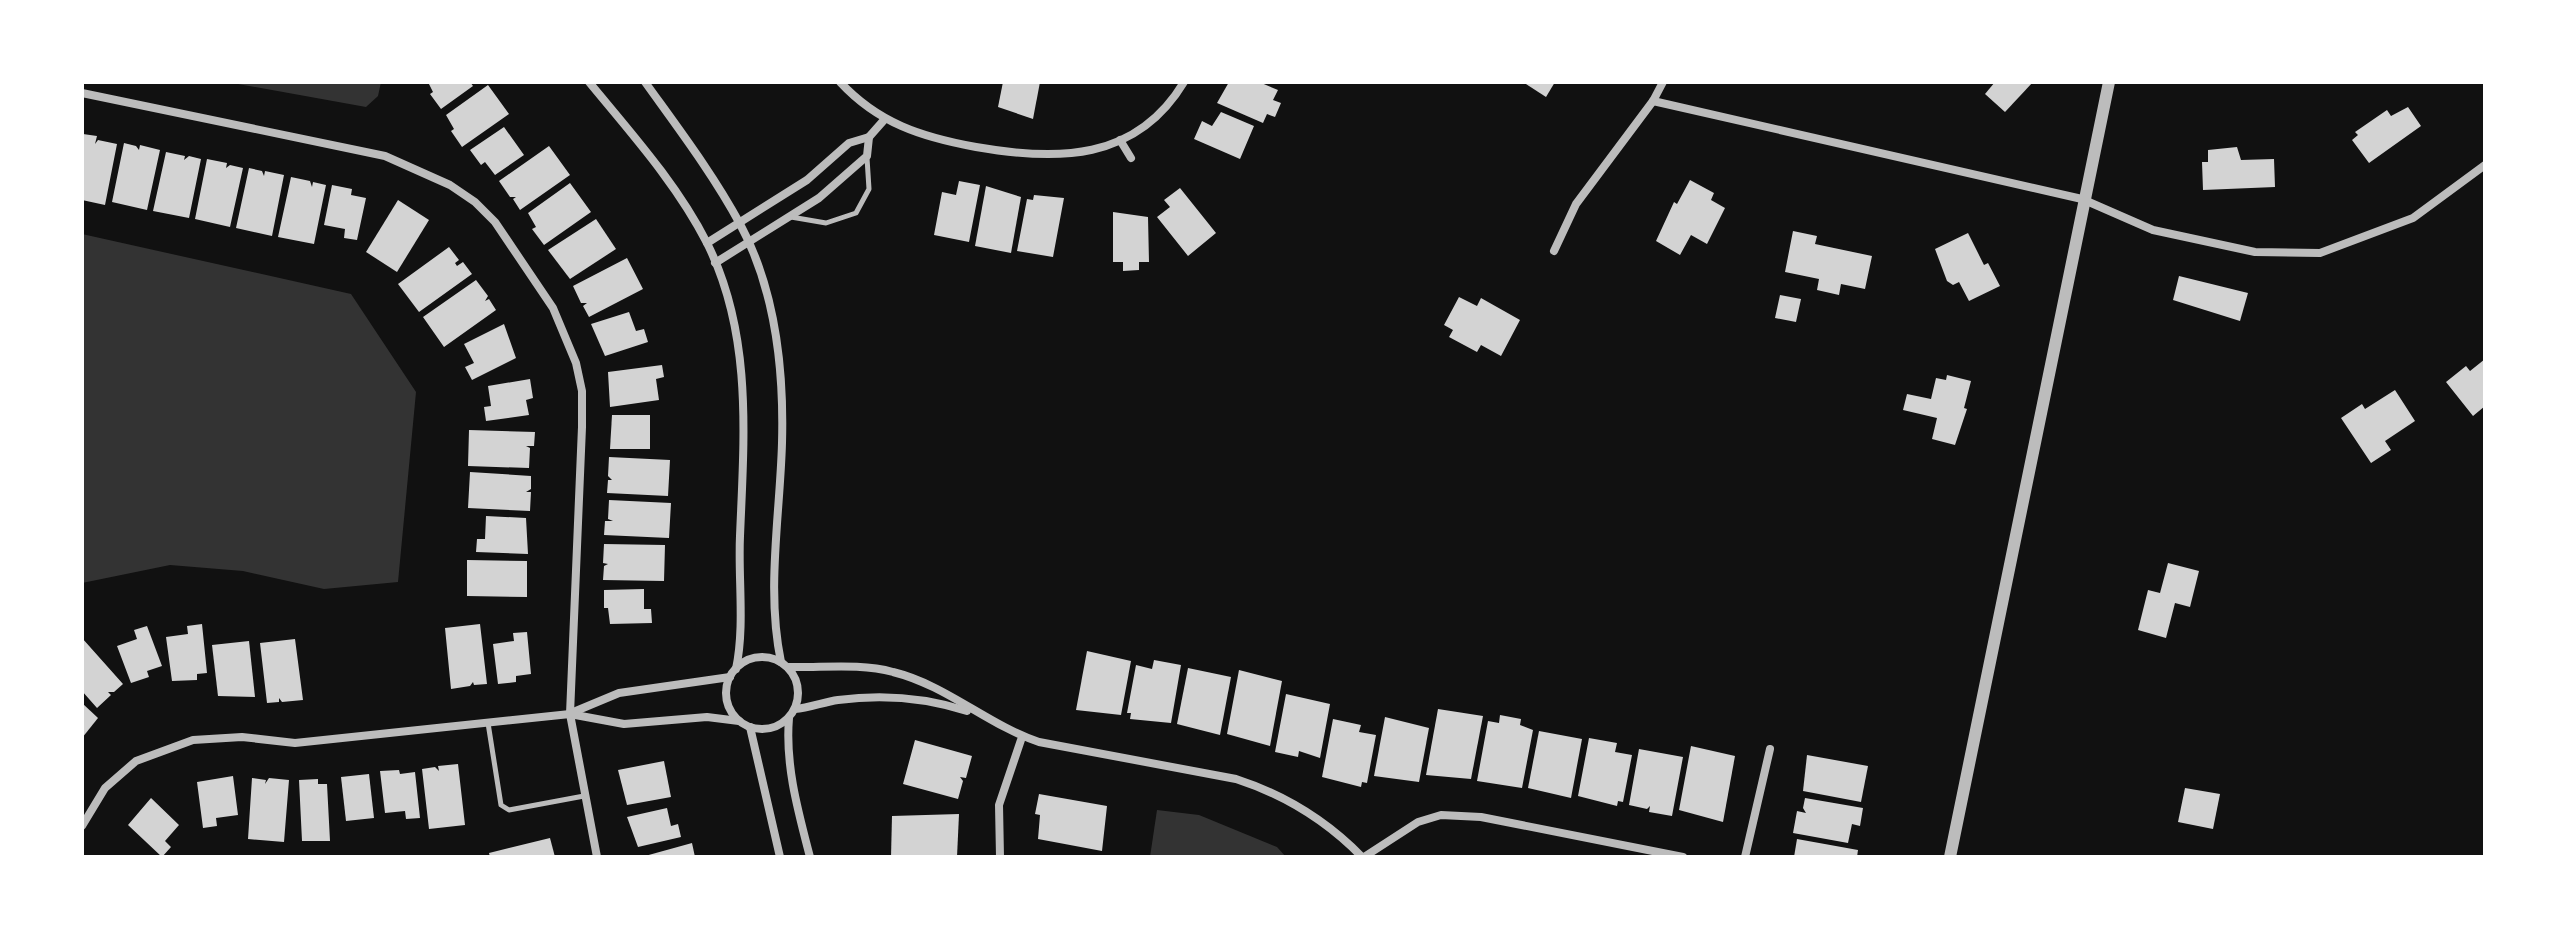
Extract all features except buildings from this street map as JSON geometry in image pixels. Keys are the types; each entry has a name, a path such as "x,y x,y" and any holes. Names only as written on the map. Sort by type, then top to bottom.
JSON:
{"street":[{"path":"589,82 669,182 707,243 738,342 745,403 733,673 726,695 739,721"},
{"path":"82,826 105,788 136,761 193,740 242,737 295,743 570,714 624,724 707,717 739,721 750,727 771,728 789,718 795,709 798,687 784,665 775,584 782,444 781,373 767,301 740,225 645,82"},
{"path":"840,82 884,120 940,140 1039,157 1080,153 1120,140 1153,117 1184,82"},
{"path":"1554,251 1576,204 1653,101 1663,82"},
{"path":"1950,857 2082,199 2109,82"},
{"path":"82,93 385,156 450,185 475,202 495,222 553,308 567,334 582,391 570,714 597,857"},
{"path":"1653,101 2082,199 2153,230 2255,252 2320,253 2413,218 2485,165"},
{"path":"707,243 807,180 849,143 869,137 884,120"},
{"path":"715,263 791,217 845,179 867,156 869,137"},
{"path":"1120,140 1131,158"},
{"path":"570,714 619,693 733,673 752,658 784,665 866,668 895,672 930,686 1022,737 1058,747 1208,772 1262,788 1321,820 1363,857 1418,822 1441,815 1481,817 1683,857"},
{"path":"795,709 838,700 892,697 931,701 979,715"},
{"path":"789,718 787,746 810,857"},
{"path":"750,727 780,857"},
{"path":"1000,857 999,805 1022,737"},
{"path":"1745,857 1751,844 1770,749"}],"lane":[{"path":"791,217 826,223 856,213 869,189 867,156"},
{"path":"488,722 497,798 501,805 509,810 584,796"}],"shaded area":[{"path":"227,82 381,82 378,96 366,107"},
{"path":"82,234 351,294 416,392 398,582 324,589 243,571 170,565 82,583"},
{"path":"1157,810 1199,815 1277,847 1286,857 1150,857"}]}
